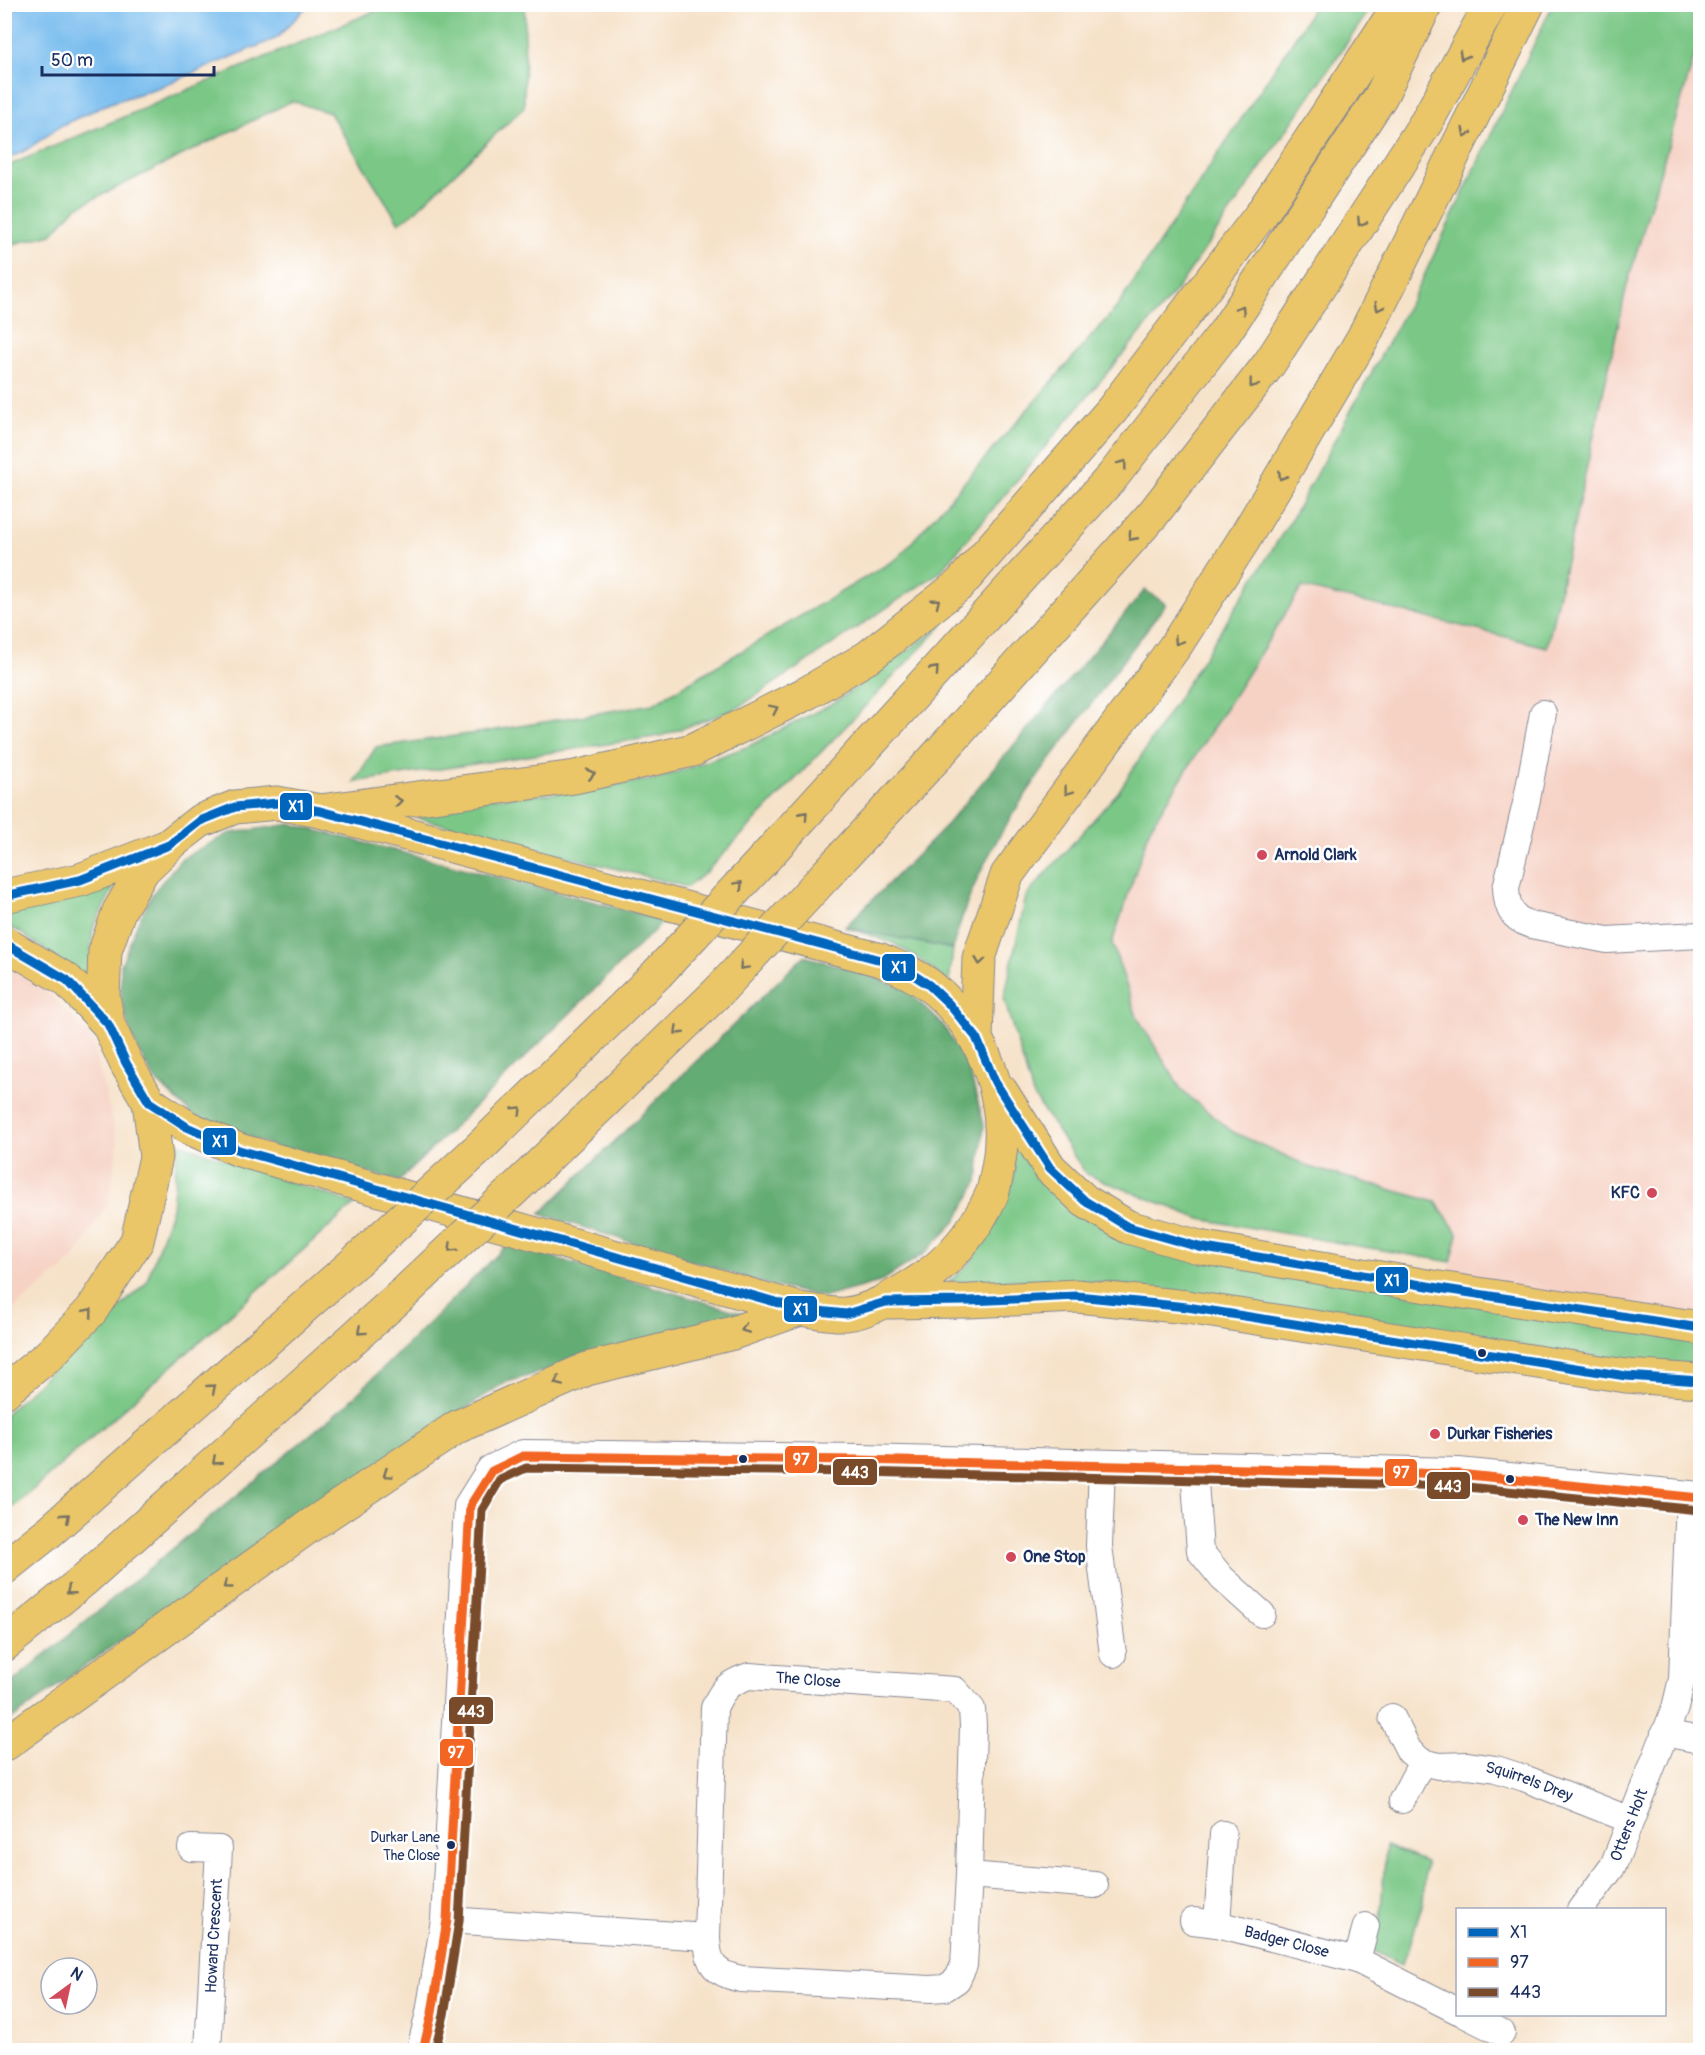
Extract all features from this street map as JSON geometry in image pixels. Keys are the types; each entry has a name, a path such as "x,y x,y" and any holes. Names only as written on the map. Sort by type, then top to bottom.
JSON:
{"main road":[{"path":"320,811 575,777 693,750 807,693 868,657 960,584 1112,410 1262,213 1400,4"},
{"path":"4,1568 49,1532 355,1262 476,1151 657,974 1113,476 1218,341 1381,96 1426,4"},
{"path":"4,1645 84,1580 405,1292 525,1179 720,990 944,748 1153,514 1269,364 1427,121 1491,4"},
{"path":"976,1037 979,958 1007,875 1176,645 1243,541 1363,338 1528,4"},
{"path":"4,1392 49,1354 91,1311 137,1241 156,1157 149,1102 126,1063 108,1024 103,996 105,951 119,911 143,870 169,845 200,821 235,807 277,803 320,811 880,960 909,972 929,985 949,1004 976,1037 995,1082 1050,1168 1085,1201 1128,1227 1198,1247 1445,1289 1701,1328"},
{"path":"4,896 80,880 169,845"},
{"path":"4,943 67,980 108,1024"},
{"path":"886,1302 926,1277 952,1254 976,1224 993,1192 1001,1150 1000,1116 995,1082"},
{"path":"149,1102 187,1128 239,1150 800,1309 846,1314 886,1302 1088,1297 1187,1307 1626,1376 1701,1381"},
{"path":"4,1745 308,1527 457,1427 587,1369 733,1334 800,1309"}],"street":[{"path":"1543,713 1527,799 1506,888 1510,912 1520,921 1531,925 1607,940 1701,934"},
{"path":"423,2050 432,2013 447,1920 470,1506 492,1471 523,1456 838,1459 1458,1474 1695,1497"},
{"path":"1102,1466 1099,1546 1113,1654"},
{"path":"1194,1468 1200,1551 1222,1578 1262,1614"},
{"name":"Otters Holt","path":"1582,1908 1613,1866 1675,1708 1682,1679 1695,1497"},
{"name":"The Close","path":"749,1676 955,1690 972,1709 973,1726 964,1965 957,1980 945,1988 930,1989 725,1976 711,1965 707,1952 707,1937 714,1708 720,1694 730,1683 749,1676"},
{"path":"1392,1717 1409,1750 1422,1762 1402,1800"},
{"path":"1664,1733 1701,1740"},
{"name":"Squirrels Drey","path":"1422,1762 1439,1766 1468,1765 1496,1770 1524,1778 1630,1820"},
{"name":"Badger Close","path":"1223,1834 1205,1922 1357,1960 1456,2010"},
{"name":"Howard Crescent","path":"191,1848 219,1850 208,2050"},
{"path":"969,1875 1095,1885"},
{"path":"447,1920 707,1937"},
{"path":"1357,1960 1366,1926"},
{"path":"1468,2016 1503,2033"}],"shaded area":[{"path":"1700,37 1700,1328 1445,1289 1458,1234 1436,1202 1312,1168 1233,1132 1182,1091 1137,1017 1112,943 1150,828 1302,587 1547,646 1627,285"},
{"path":"5,961 33,978 91,1036 118,1144 108,1203 73,1260 5,1316"}],"green space":[{"path":"1553,4 1700,5 1700,37 1627,285 1547,647 1302,587 1150,828 1112,943 1137,1017 1182,1091 1233,1132 1312,1168 1436,1202 1458,1234 1451,1262 1200,1219 1086,1174 1033,1095 1004,999 1026,896 1119,791 1291,520 1421,282"},
{"path":"389,5 525,5 524,107 412,214 399,223 330,113 292,101 75,208 52,234 5,246 5,167"},
{"path":"1314,5 1373,5 1175,292 940,572 736,709 661,736 354,782 376,747 653,704 898,558 1117,307 1302,27"},
{"path":"1145,590 1166,604 1039,774 1003,829 974,887 953,949 845,927 942,830"},
{"path":"943,625 705,873 687,887 418,818 438,802 547,794 657,779 749,746 835,702"},
{"path":"292,824 665,920 399,1181 291,1153 194,1116 155,1080 129,1030 121,997 121,965 137,924 153,893 182,858 230,833"},
{"path":"114,887 93,928 88,981 18,931 5,926 5,912"},
{"path":"845,927 953,949 949,983 919,959 893,943"},
{"path":"804,956 851,969 906,989 943,1025 969,1069 984,1125 978,1181 956,1221 925,1253 880,1282 825,1297 772,1286 540,1214"},
{"path":"1013,1136 1036,1178 1078,1212 1700,1339 1700,1366 1626,1361 1102,1283 1039,1280 949,1282 970,1263 995,1225 1014,1176"},
{"path":"178,1143 355,1204 5,1514 5,1414 146,1283 172,1208"},
{"path":"508,1244 742,1313 504,1383 110,1648 5,1724 5,1688 347,1404"},
{"path":"1386,1846 1426,1862 1423,1902 1409,1948 1401,1965 1361,1945 1363,1937 1380,1921"}],"water":[{"path":"29,5 308,5 277,38 160,87 110,103 62,125 26,150 5,160 5,9"}],"transit line":[{"name":"X1","path":"4,896 80,880 169,845 200,821 235,807 277,803 320,811 881,960 909,972 929,985 949,1004 976,1037 995,1082 1050,1168 1085,1201 1128,1227 1199,1247 1445,1289 1700,1328"},
{"name":"X1","path":"4,943 67,980 108,1024 126,1063 149,1102 187,1127 239,1150 800,1309 846,1314 886,1302 1077,1296 1187,1307 1626,1376 1700,1381"},
{"name":"97","path":"423,2050 432,2013 447,1920 470,1506 492,1471 523,1456 859,1460 1458,1474 1700,1498"},
{"name":"443","path":"435,2050 444,2015 459,1921 482,1510 500,1480 526,1468 859,1472 1457,1486 1699,1510"}],"place":[{"name":"Arnold Clark","path":"1262,855"},
{"name":"KFC","path":"1652,1193"},
{"name":"Durkar Fisheries","path":"1435,1434"},
{"name":"The New Inn","path":"1523,1520"},
{"name":"One Stop","path":"1011,1557"},
{"name":"Durkar Lane The Close","path":"451,1845"}]}
